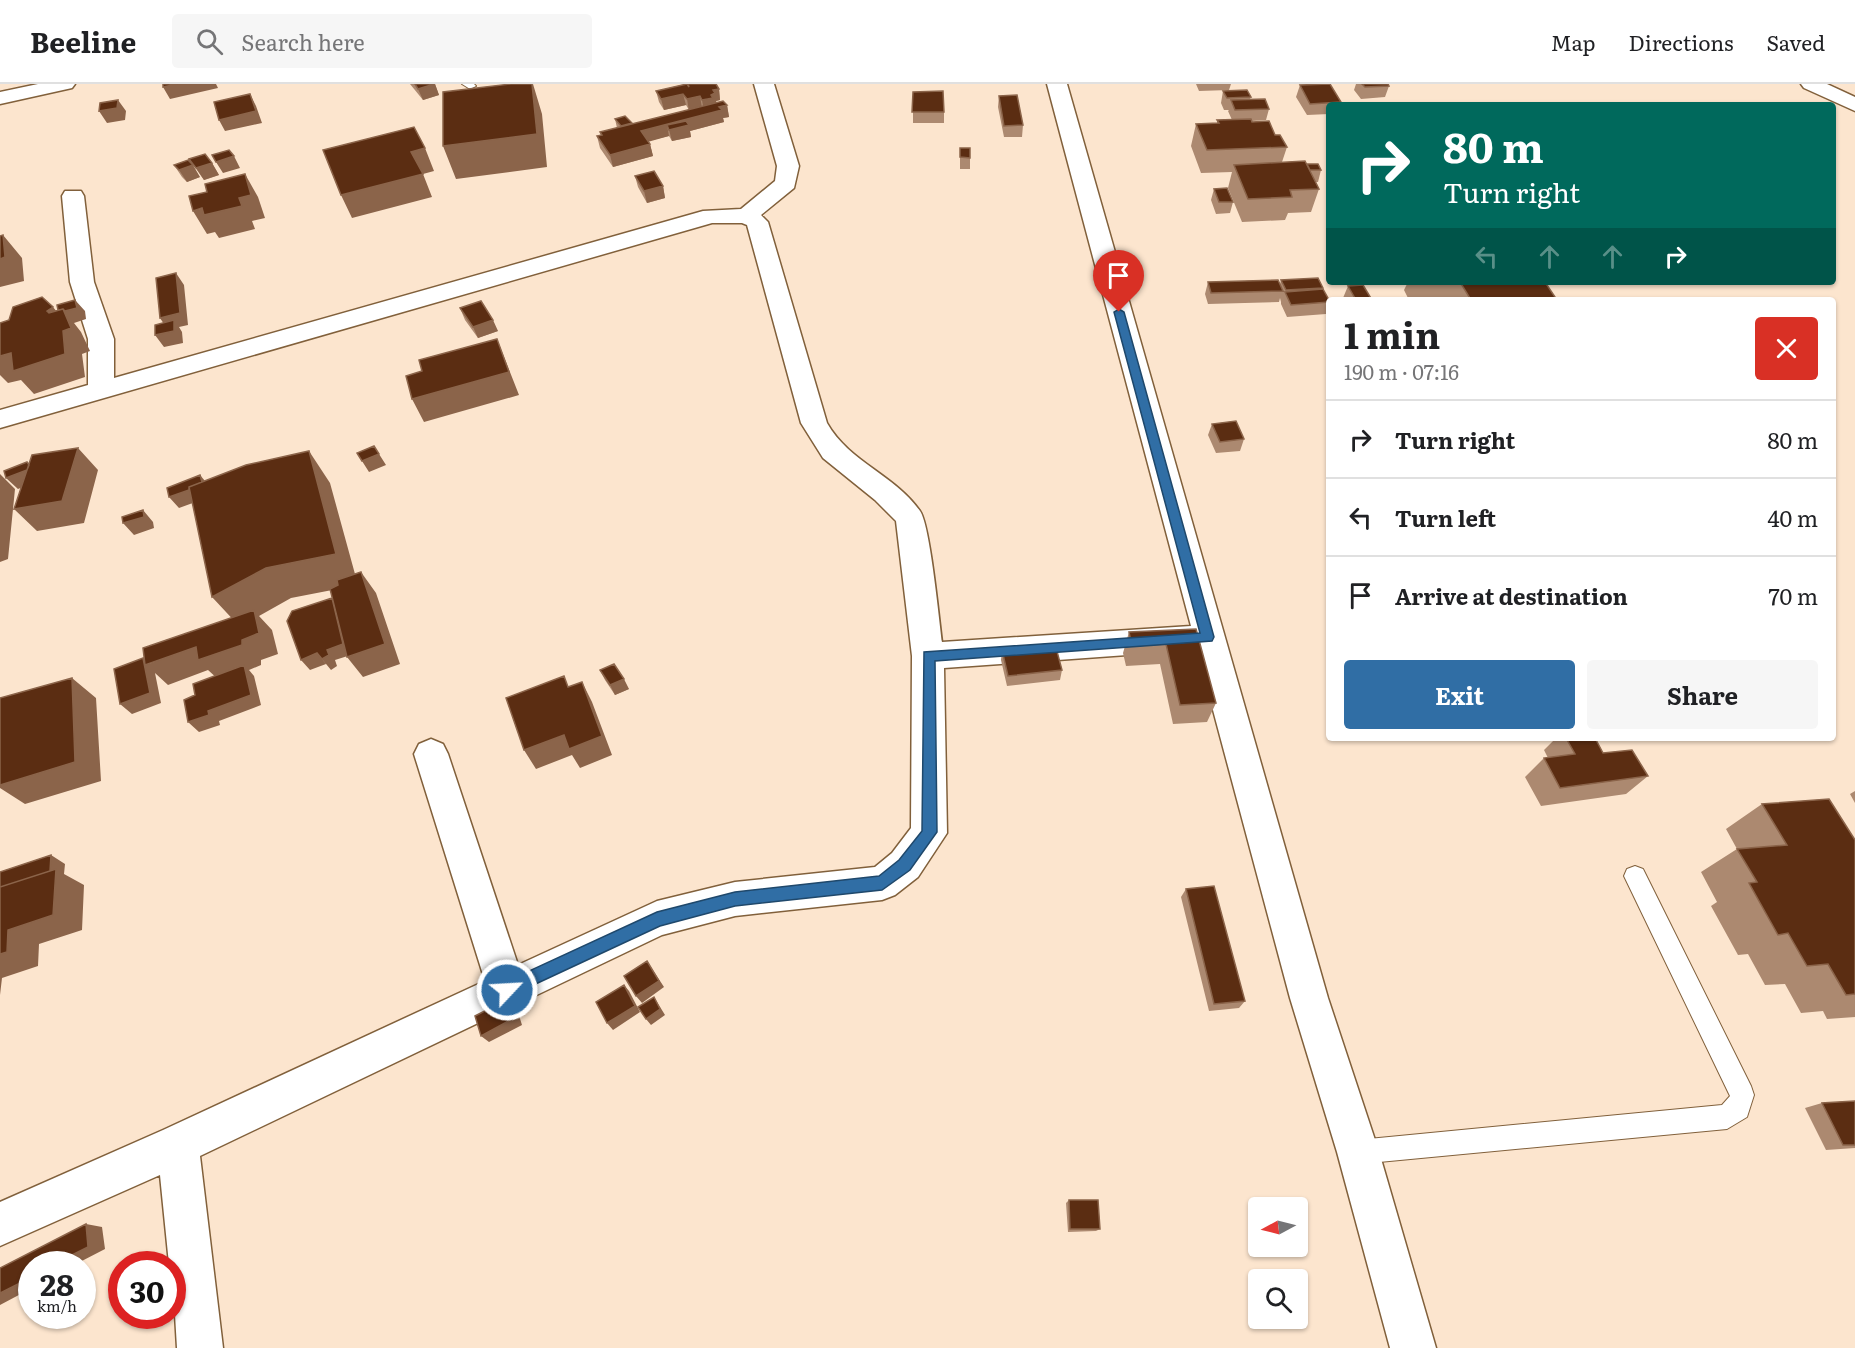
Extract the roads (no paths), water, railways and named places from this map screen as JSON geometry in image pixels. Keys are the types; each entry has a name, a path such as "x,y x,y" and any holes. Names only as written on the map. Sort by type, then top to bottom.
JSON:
{"street":[{"path":"0,98 65,84"},
{"path":"747,216 786,183 788,166 764,84"},
{"path":"1057,84 1309,998 1358,1152 1413,1348"},
{"path":"1811,84 1855,105"},
{"path":"73,196 82,282 101,339 100,391"},
{"path":"0,419 711,216 747,216 757,222 814,423 821,440 835,456 869,478 896,500 909,518 928,656 930,832 897,871 882,883 735,899 657,919 178,1145 0,1224"},
{"path":"928,656 1208,637"},
{"path":"432,753 507,990"},
{"path":"178,1145 200,1348"}],"lane":[{"path":"1358,1152 1462,1144 1727,1117 1738,1108 1742,1095 1635,876"}]}
